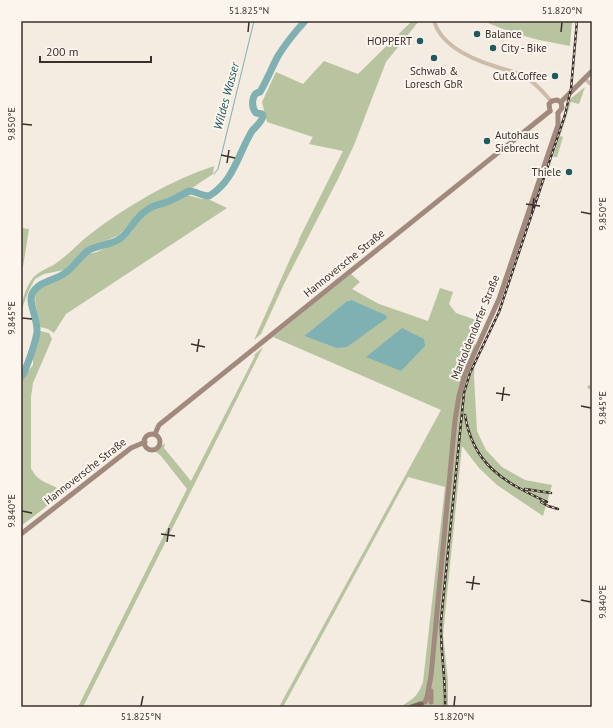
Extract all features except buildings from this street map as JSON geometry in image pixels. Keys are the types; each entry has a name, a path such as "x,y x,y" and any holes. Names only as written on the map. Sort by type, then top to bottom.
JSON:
{"main road":[{"path":"561,102 592,71"},
{"path":"557,100 561,102 562,108 558,113 550,111 548,107 551,101 557,100"},
{"name":"Hannoversche Straße","path":"155,434 158,425 550,111"},
{"name":"Markoldendorfer Straße","path":"431,702 431,676 455,420 462,385 469,363 499,299 558,125 558,113"},
{"name":"Hannoversche Straße","path":"144,442 148,448 157,448 160,444 160,440 155,434"},
{"name":"Hannoversche Straße","path":"21,534 131,448 144,442 148,435 155,434"},
{"name":"Markoldendorfer Straße","path":"422,704 427,696 431,676"},
{"path":"412,707 431,702 436,707"}],"street":[{"path":"434,21 444,39 463,52 495,67 524,76 534,82 551,101"},
{"path":"585,79 592,85"}],"green space":[{"path":"412,21 419,21 386,62 354,145 338,179 284,284 261,334 254,340 299,239 343,151 309,144 313,137 267,122 262,102 276,72 303,84 324,61 358,74"},
{"path":"483,21 572,21 570,46 513,33"},
{"path":"585,87 579,104 571,102 560,136 563,137 557,157 553,157 570,101 569,100"},
{"path":"214,166 213,174 192,188 143,210 119,235 80,254 64,270 44,274 35,279 21,311 22,302 33,278 63,258 89,235 133,204 149,195 181,179"},
{"path":"187,195 208,199 227,208 66,314 54,333 48,329 40,327 35,302 38,287 65,276 88,254 97,252 126,238 128,234 132,232 135,224 141,217 152,209 172,203"},
{"path":"21,228 29,229 23,267 21,266"},
{"path":"351,274 360,282 352,289 379,304 428,321 440,288 453,292 449,304 456,313 476,320 469,341 475,344 474,376 477,431 486,450 502,467 525,480 552,485 543,516 497,485 479,468 462,446 443,635 448,680 448,707 401,707 417,694 423,682 445,487 408,477 283,707 279,707 441,410 273,337","holes":["352,300 386,315 336,348 304,336 347,301"]},
{"path":"40,331 49,333 52,339 33,383 31,397 31,468 38,478 64,493 21,526 21,380 33,365 33,356"},
{"path":"263,347 83,707 78,707 187,489 161,456 155,451 165,443 164,448 191,481 255,356 254,355"}],"water":[{"path":"352,300 386,315 387,318 347,347 336,348 304,336 347,301"},
{"path":"402,328 424,339 425,346 401,371 366,357"}],"waterway":[{"name":"Wildes Wasser","path":"214,174 218,169 254,21"},
{"path":"21,377 32,353 37,332 31,298 38,286 61,276 89,250 121,238 139,216 149,208 167,202 189,191 209,196 217,190 230,175 252,131 263,116 262,114 256,113 254,110 253,98 260,92 281,51 305,21"}],"railway":[{"path":"445,707 441,621 464,393 470,373 499,312 565,115 571,89 577,21"},
{"path":"465,415 469,432 475,447 493,470 517,487 547,502"},
{"path":"525,489 551,493"},
{"path":"541,502 558,509"}],"place":[{"name":"Balance","path":"477,34"},
{"name":"HOPPERT","path":"420,41"},
{"name":"City - Bike","path":"493,48"},
{"name":"Schwab & Loresch GbR","path":"434,58"},
{"name":"Cut&Coffee","path":"555,76"},
{"name":"Autohaus Siebrecht","path":"487,141"},
{"name":"Thiele","path":"569,172"}]}
